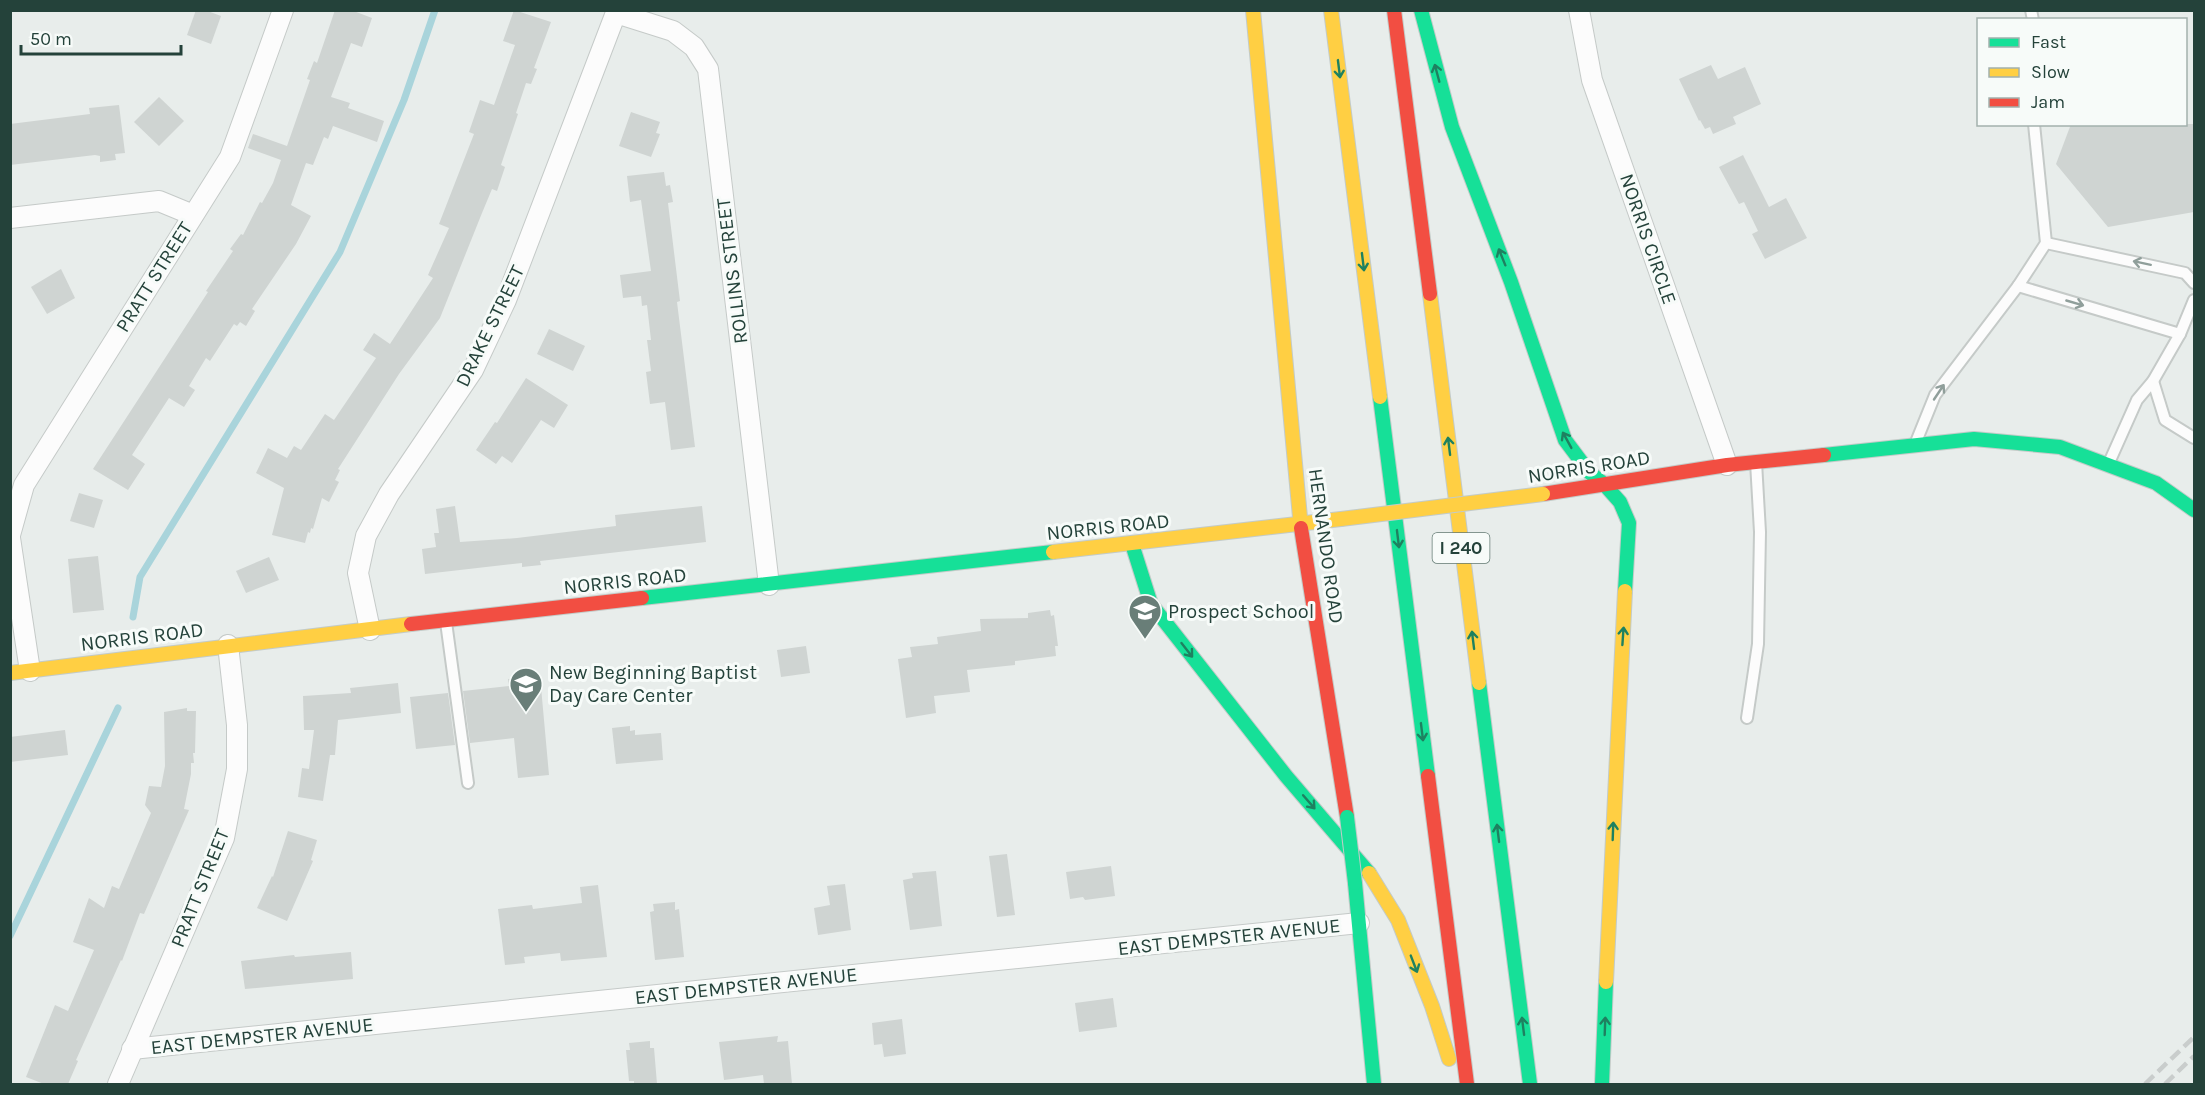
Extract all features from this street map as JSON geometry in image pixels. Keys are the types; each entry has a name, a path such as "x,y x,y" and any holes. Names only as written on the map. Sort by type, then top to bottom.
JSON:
{"main road":[{"name":"HERNANDO ROAD","path":"1253,10 1301,525 1347,817 1374,1084"},
{"path":"1332,10 1467,1084"},
{"name":"I 240","path":"1394,10 1530,1084"},
{"path":"1421,10 1452,127 1511,282 1565,440 1589,472 1604,484 1620,502 1629,523 1617,728 1602,1084"},
{"name":"NORRIS ROAD","path":"20,672 228,645 1301,525 1543,494 1728,465 1974,439 2060,447 2156,483 2194,510"},
{"path":"1132,544 1151,604 1286,776 1374,879 1398,921 1432,1006 1457,1084"}],"street":[{"name":"PRATT STREET","path":"20,672 10,536 24,485 230,157 283,10"},
{"name":"NORRIS CIRCLE","path":"1579,10 1592,80 1728,465"},
{"name":"ROLLINS STREET","path":"617,12 674,32 694,47 708,69 769,585"},
{"name":"DRAKE STREET","path":"370,630 358,573 366,536 389,494 473,370 506,300 617,12"},
{"path":"10,218 159,201 194,215"},
{"name":"PRATT STREET","path":"118,1084 225,838 237,769 237,724 228,645"},
{"name":"EAST DEMPSTER AVENUE","path":"132,1049 1359,923"}],"lane":[{"path":"1915,445 1935,395 2018,286 2046,243 2034,126"},
{"path":"2046,243 2185,273 2194,283"},
{"path":"2018,286 2180,334"},
{"path":"2108,465 2137,400 2153,381 2180,334 2194,300"},
{"path":"2153,381 2164,420 2194,438"},
{"path":"1747,718 1758,644 1760,532 1756,462"},
{"path":"446,621 468,783"}],"building":[{"path":"196,10 205,10 221,16 211,44 187,35"},
{"path":"335,10 351,10 372,18 362,47 351,43 331,97 350,103 348,108 384,121 377,142 333,126 328,139 324,137 313,165 306,163 291,205 311,216 296,244 252,309 255,311 246,326 240,322 237,326 234,324 210,361 206,358 189,386 195,390 184,407 169,398 132,455 145,464 128,490 93,469 208,292 206,291 233,251 230,249 241,234 243,235 273,183 281,160 248,148 253,134 287,146 310,80 307,79 314,61 317,63"},
{"path":"514,10 551,22 534,68 537,69 531,84 526,83 516,113 518,114 501,165 505,167 497,191 492,189 440,318 399,374 338,469 340,470 335,480 339,482 329,502 322,498 313,529 311,528 310,533 308,532 305,543 272,535 284,488 256,473 268,448 287,458 294,446 301,450 325,414 334,420 376,358 363,350 374,333 390,344 433,278 428,275 449,228 439,224 474,134 469,132 480,100 494,105 515,45 503,41"},
{"path":"1711,65 1718,79 1745,67 1761,104 1733,117 1736,124 1713,134 1710,127 1705,129 1699,121 1679,79"},
{"path":"159,97 184,121 159,146 134,122"},
{"path":"119,105 125,153 115,154 116,160 100,162 100,156 95,155 10,165 10,124 90,114 89,108"},
{"path":"631,112 660,122 656,133 660,134 651,157 619,146"},
{"path":"2187,124 2194,124 2194,212 2108,227 2056,164 2070,126 2187,126"},
{"path":"1743,155 1769,207 1786,198 1807,238 1765,259 1752,234 1758,231 1744,202 1739,204 1719,167"},
{"path":"664,172 666,186 670,185 673,202 668,203 680,301 677,302 695,447 671,450 665,402 650,404 646,372 651,371 647,340 651,340 647,305 642,306 641,296 623,298 620,275 651,271 641,200 630,202 627,176"},
{"path":"61,269 75,298 47,314 31,287"},
{"path":"549,329 585,346 573,371 537,354"},
{"path":"526,378 568,405 554,428 541,420 512,463 502,456 496,464 476,450 495,422 497,423"},
{"path":"79,493 103,500 94,528 70,521"},
{"path":"455,506 460,542 517,538 616,526 615,515 702,506 706,542 540,561 541,565 522,567 522,563 425,574 422,549 436,547 434,533 439,533 436,509"},
{"path":"98,556 104,610 73,613 68,559"},
{"path":"269,557 279,580 246,593 236,571"},
{"path":"1050,610 1051,616 1054,615 1058,646 1055,646 1056,656 1015,661 1015,665 967,670 970,692 934,696 936,713 906,718 898,659 912,657 910,647 938,644 937,637 981,631 980,619 1028,618 1028,613"},
{"path":"806,646 810,673 781,677 777,650"},
{"path":"540,676 549,775 518,778 514,738 470,743 463,691 509,686 508,679"},
{"path":"398,683 401,713 338,720 335,755 330,755 323,801 298,797 302,768 309,769 314,730 304,730 303,696 351,693 350,688"},
{"path":"448,693 455,745 416,749 410,697"},
{"path":"187,708 187,711 196,711 194,763 191,763 184,809 189,810 144,914 140,913 122,961 76,1060 78,1061 68,1084 44,1084 26,1077 55,1005 68,1011 94,950 73,942 89,898 104,908 112,886 119,889 151,813 145,805 149,786 161,787 165,766 164,712"},
{"path":"630,726 630,731 635,730 635,735 661,733 663,760 616,764 612,728"},
{"path":"65,730 68,755 10,762 10,737"},
{"path":"288,831 317,840 311,860 313,861 287,921 257,908 273,877"},
{"path":"1007,854 1015,915 997,917 989,856"},
{"path":"1111,866 1115,896 1085,900 1083,897 1070,899 1066,872"},
{"path":"936,871 942,926 910,930 903,880 913,878 912,873"},
{"path":"845,884 851,930 818,935 814,908 830,905 827,886"},
{"path":"598,885 607,957 561,961 560,953 524,957 525,963 505,965 498,909 532,905 533,909 582,903 580,887"},
{"path":"675,902 675,910 679,909 684,957 655,960 650,912 654,911 653,904"},
{"path":"351,952 353,979 245,989 241,961"},
{"path":"1113,998 1117,1027 1079,1032 1075,1003"},
{"path":"902,1019 906,1054 884,1057 882,1044 874,1045 872,1023"},
{"path":"778,1036 777,1042 788,1041 792,1084 764,1084 763,1075 724,1080 719,1042"},
{"path":"650,1041 650,1048 654,1048 657,1084 634,1084 634,1081 629,1081 626,1050 630,1050 629,1043"}],"waterway":[{"path":"133,617 140,577 340,252 404,100 435,10"},
{"path":"10,936 118,708"}],"railway":[{"path":"2145,1084 2194,1037"},
{"path":"2165,1084 2194,1056"}],"traffic: fast":[{"path":"1421,10 1452,127 1511,282 1565,440 1589,472 1604,484 1620,502 1629,523 1625,591"},
{"path":"1380,397 1428,776"},
{"path":"1824,455 1974,439 2060,447 2156,483 2194,510"},
{"path":"1132,544 1151,604 1286,776 1369,873"},
{"path":"642,598 1053,552"},
{"path":"1479,683 1530,1084"},
{"path":"1347,817 1355,883"},
{"path":"1355,883 1374,1084"},
{"path":"1602,1084 1606,982"}],"traffic: slow":[{"path":"1253,10 1301,528"},
{"path":"1331,10 1380,397"},
{"path":"1430,294 1479,683"},
{"path":"1341,519 1543,494"},
{"path":"1053,552 1341,519"},
{"path":"1606,982 1625,591"},
{"path":"10,673 411,624"},
{"path":"1369,873 1398,920 1432,1006 1449,1059"}],"traffic: jam":[{"path":"1394,10 1430,294"},
{"path":"1543,494 1727,465 1824,455"},
{"path":"1301,528 1347,817"},
{"path":"411,624 642,598"},
{"path":"1428,776 1467,1084"}],"place":[{"name":"Prospect School","path":"1145,640"},
{"name":"New Beginning Baptist Day Care Center","path":"526,713"}]}
